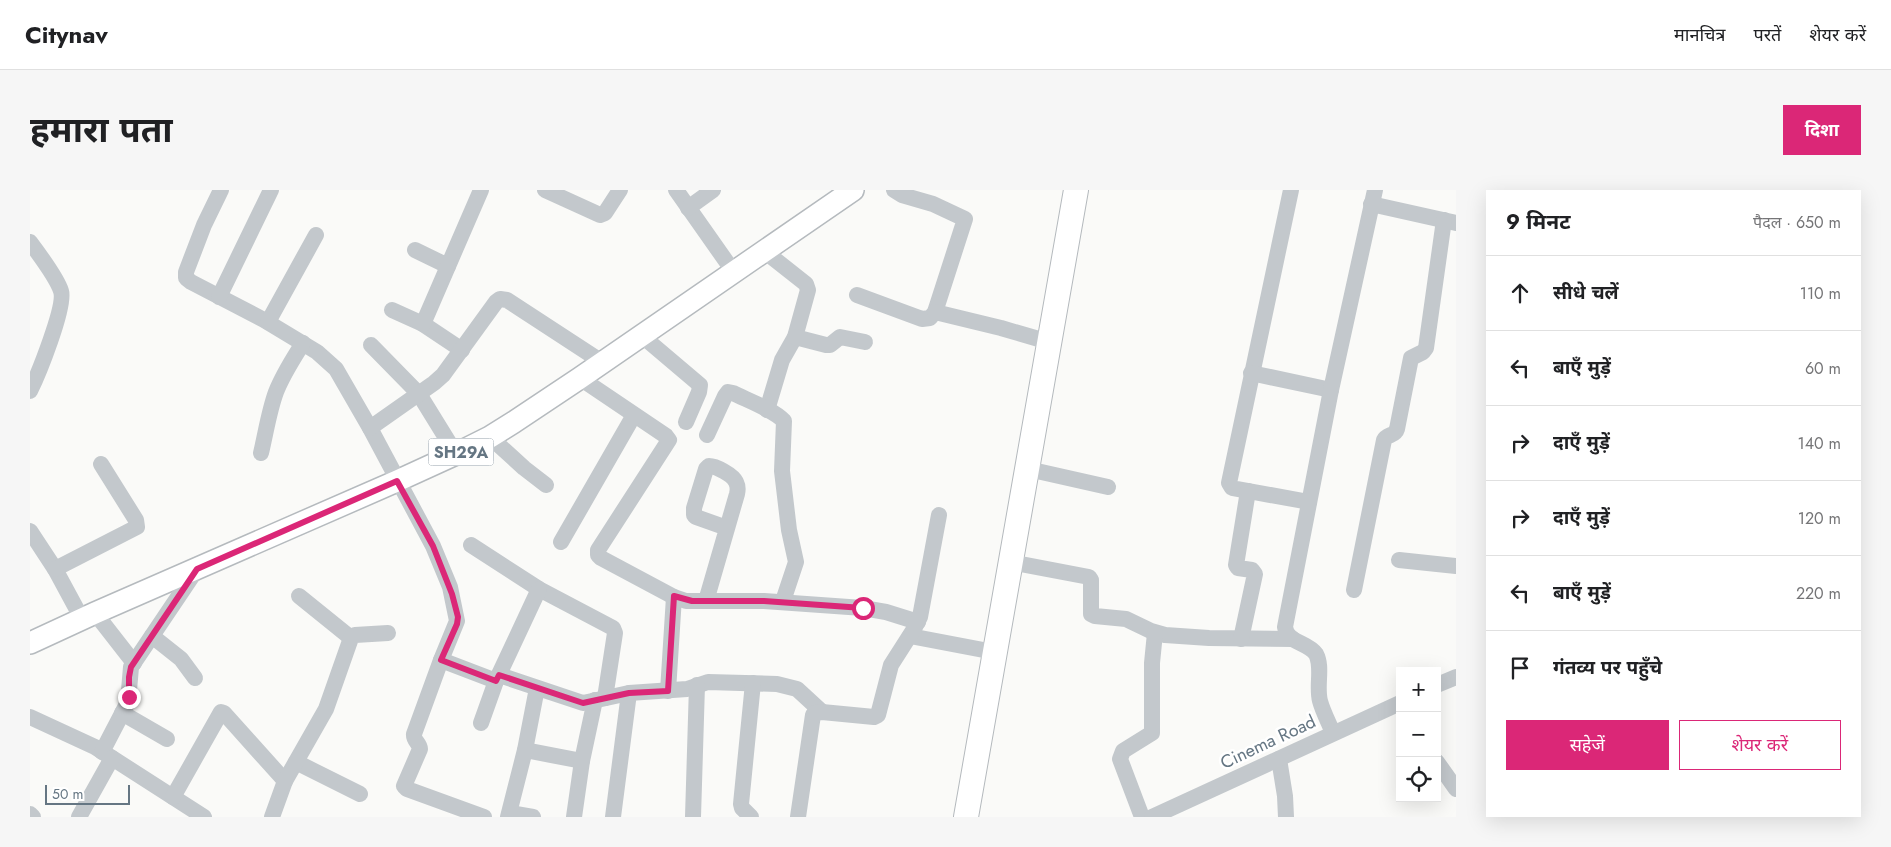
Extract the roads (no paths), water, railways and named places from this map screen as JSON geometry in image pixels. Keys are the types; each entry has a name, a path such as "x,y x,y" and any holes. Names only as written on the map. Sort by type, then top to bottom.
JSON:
{"highway":[{"path":"966,817 1076,190"}],"main road":[{"name":"SH29A","path":"30,644 89,616 397,481 490,436 580,378 763,250 853,190"}],"street":[{"path":"221,190 204,225 186,275 191,282 268,322 326,359 336,369 370,428 433,546 452,594 458,617 457,624 441,660 414,734 420,749 404,786 407,789 484,817"},
{"path":"220,297 271,190"},
{"path":"423,324 481,190"},
{"path":"544,190 600,215 605,213 620,190"},
{"path":"676,190 733,271"},
{"path":"688,208 713,190"},
{"path":"857,295 922,319 930,318 935,312 965,219 933,204 902,195 894,190"},
{"path":"1291,190 1229,483 1232,488 1309,502"},
{"path":"1333,733 1320,702 1317,658 1314,651 1292,639 1286,633 1285,623 1331,390 1373,197 1450,221 1426,348 1423,352 1412,358 1397,429 1394,434 1385,437 1384,440 1354,590"},
{"path":"268,322 316,235"},
{"path":"30,391 47,349 62,296 58,285 31,244"},
{"path":"415,250 448,266"},
{"path":"763,250 804,282 808,288 795,337 782,360 767,410"},
{"path":"370,428 419,394 443,374 498,300 504,299 602,362"},
{"path":"392,310 423,324 462,350"},
{"path":"935,312 1049,342"},
{"path":"641,335 700,385 700,392 686,422"},
{"path":"795,337 826,346 840,337 865,342"},
{"path":"261,453 276,392 284,374 303,343"},
{"path":"371,345 419,394 456,454"},
{"path":"1251,373 1331,390"},
{"path":"580,378 666,436 669,442 598,553 600,558 674,596 686,600 783,602 873,609 914,629 994,652"},
{"path":"707,435 728,392 767,410 784,421 782,471 789,530 796,559 783,602"},
{"path":"561,542 634,415"},
{"path":"490,436 524,468 546,485"},
{"path":"55,569 137,527 136,520 101,464"},
{"path":"1028,469 1108,487"},
{"path":"1240,639 1254,574 1252,570 1238,568 1236,565 1248,491"},
{"path":"798,817 812,719 815,713 878,716 891,665 914,629 939,515"},
{"path":"706,601 727,528"},
{"path":"30,531 89,616 134,663"},
{"path":"471,545 539,589 613,628 615,632 600,699 582,761 574,817"},
{"path":"1399,560 1456,566"},
{"path":"1010,562 1089,577 1091,580 1091,614 1126,619 1155,633 1209,638 1292,639"},
{"path":"79,817 107,755 129,697 130,672 134,663 197,569"},
{"path":"481,723 497,678 539,589"},
{"path":"298,596 350,638"},
{"path":"668,691 674,596"},
{"path":"1142,817 1120,759 1123,751 1152,733 1152,664 1155,633"},
{"path":"272,817 285,780 326,709 350,638 355,635 388,634"},
{"path":"152,636 181,659 195,678"},
{"path":"441,660 579,702 587,703 629,693 687,689 716,681 776,684 797,688 822,712"},
{"path":"1441,684 1456,677"},
{"path":"751,817 742,808 741,804 753,683"},
{"path":"693,817 697,685"},
{"path":"533,817 509,815 525,750 537,688"},
{"path":"613,817 629,693"},
{"name":"Cinema Road","path":"1152,817 1396,705"},
{"path":"173,796 221,712 285,780"},
{"path":"122,713 167,739"},
{"path":"30,717 107,755 204,817"},
{"path":"525,750 582,761"},
{"path":"1279,759 1286,817"},
{"path":"296,762 360,794"},
{"path":"1441,768 1456,789"},
{"path":"30,814 33,817"}]}
